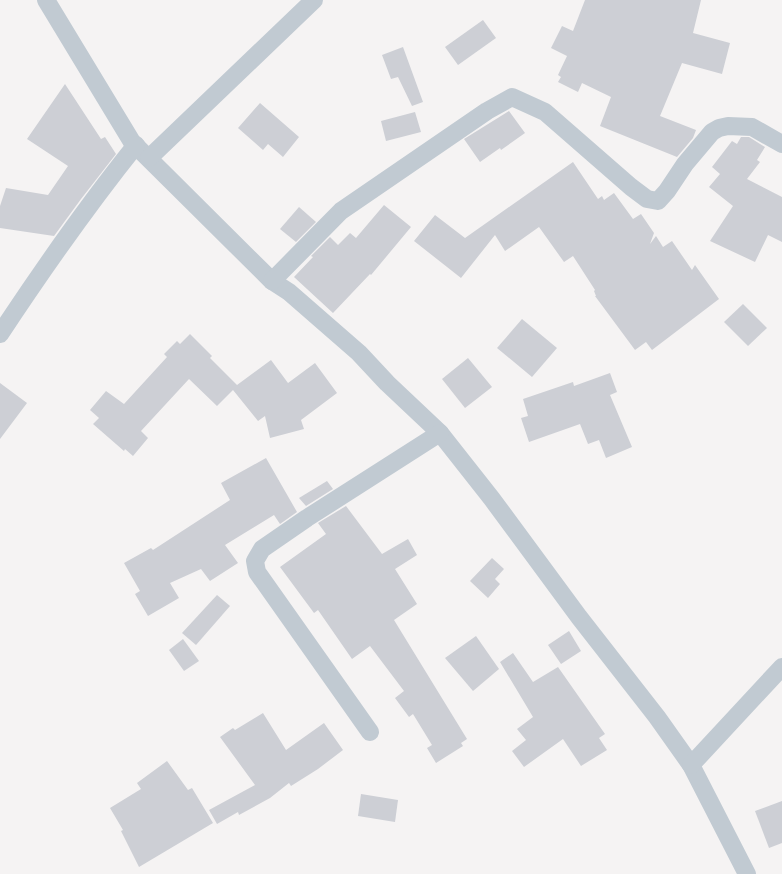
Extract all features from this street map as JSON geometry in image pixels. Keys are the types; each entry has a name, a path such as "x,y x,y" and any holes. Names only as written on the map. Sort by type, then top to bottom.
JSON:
{"street":[{"path":"46,0 132,142 272,280 290,292 359,353 387,383 416,408 440,433 492,499 578,617 657,718 691,765 747,874"},
{"path":"149,158 314,0"},
{"path":"272,280 341,211 487,111 512,97 545,112 616,175 647,199 658,201 667,191 685,164 712,132 719,128 728,126 752,127 782,144"},
{"path":"0,334 98,192 136,145"},
{"path":"370,732 257,572 255,561 262,549 307,518 440,433"},
{"path":"691,765 782,667"}],"building":[{"path":"585,0 701,0 693,33 730,43 722,74 682,63 660,116 696,130 693,138 677,157 600,126 611,97 582,83 578,92 558,82 561,77 558,75 567,56 551,48 562,26 573,31"},
{"path":"483,20 496,38 458,65 445,47"},
{"path":"403,47 423,102 412,106 398,77 391,79 382,55"},
{"path":"65,84 101,139 105,137 116,154 54,236 0,228 0,206 6,188 48,195 68,166 27,139"},
{"path":"260,103 299,137 283,157 268,144 263,150 238,128"},
{"path":"509,111 525,133 501,150 500,148 480,162 464,139"},
{"path":"415,112 421,132 386,141 381,121"},
{"path":"741,137 749,137 765,147 757,160 760,162 747,179 782,197 782,242 768,235 755,262 710,241 733,206 709,187 720,174 712,167 732,141 737,144"},
{"path":"573,162 598,199 602,196 604,200 614,193 633,219 641,214 654,233 650,244 656,236 663,247 672,241 692,270 695,265 719,299 652,350 646,342 635,350 595,296 595,290 573,256 564,262 539,227 505,251 495,235 461,278 414,241 435,215 465,238"},
{"path":"384,205 411,227 371,275 370,274 333,313 294,277 313,257 311,256 330,237 338,245 350,233 356,238"},
{"path":"299,207 316,222 296,242 280,229"},
{"path":"743,304 767,328 748,346 724,322"},
{"path":"522,319 557,348 532,377 497,348"},
{"path":"190,334 212,356 210,358 237,385 271,360 288,383 315,363 337,393 301,420 304,429 270,438 265,416 258,421 233,390 217,406 189,379 141,431 148,438 133,456 125,449 124,451 93,424 99,418 90,410 106,391 124,404 167,357 164,354 177,341 180,344"},
{"path":"468,358 492,387 465,408 442,379"},
{"path":"610,373 617,392 610,395 632,447 606,458 599,440 588,444 580,424 529,442 521,418 528,416 523,399 573,382 574,386"},
{"path":"0,383 27,403 0,439"},
{"path":"266,458 297,512 280,524 274,515 225,545 238,563 210,581 201,569 170,583 179,598 148,616 135,594 140,591 124,563 151,548 153,550 230,500 221,483"},
{"path":"327,481 333,489 306,506 299,498"},
{"path":"346,506 382,554 408,539 417,555 395,569 417,604 394,620 467,739 461,743 463,746 436,763 427,748 432,745 413,714 409,717 395,698 404,691 370,646 352,659 318,610 314,613 280,567 326,534 318,523"},
{"path":"492,558 504,569 495,579 500,584 488,598 470,581"},
{"path":"217,595 230,606 196,645 182,633"},
{"path":"569,631 581,651 561,664 548,645"},
{"path":"476,636 499,669 473,691 445,658"},
{"path":"183,639 199,661 184,671 169,650"},
{"path":"513,653 533,682 558,667 605,734 599,738 607,750 581,766 563,739 524,767 512,751 526,740 517,729 533,717 500,662"},
{"path":"263,713 286,750 324,723 343,750 318,769 291,786 289,783 270,798 239,815 238,812 217,824 209,810 255,785 220,737 233,728 235,730"},
{"path":"167,761 188,790 192,788 213,823 139,867 121,831 123,830 110,808 141,789 137,783"},
{"path":"361,794 398,800 395,822 358,816"},
{"path":"782,801 782,843 769,848 755,811"}]}
